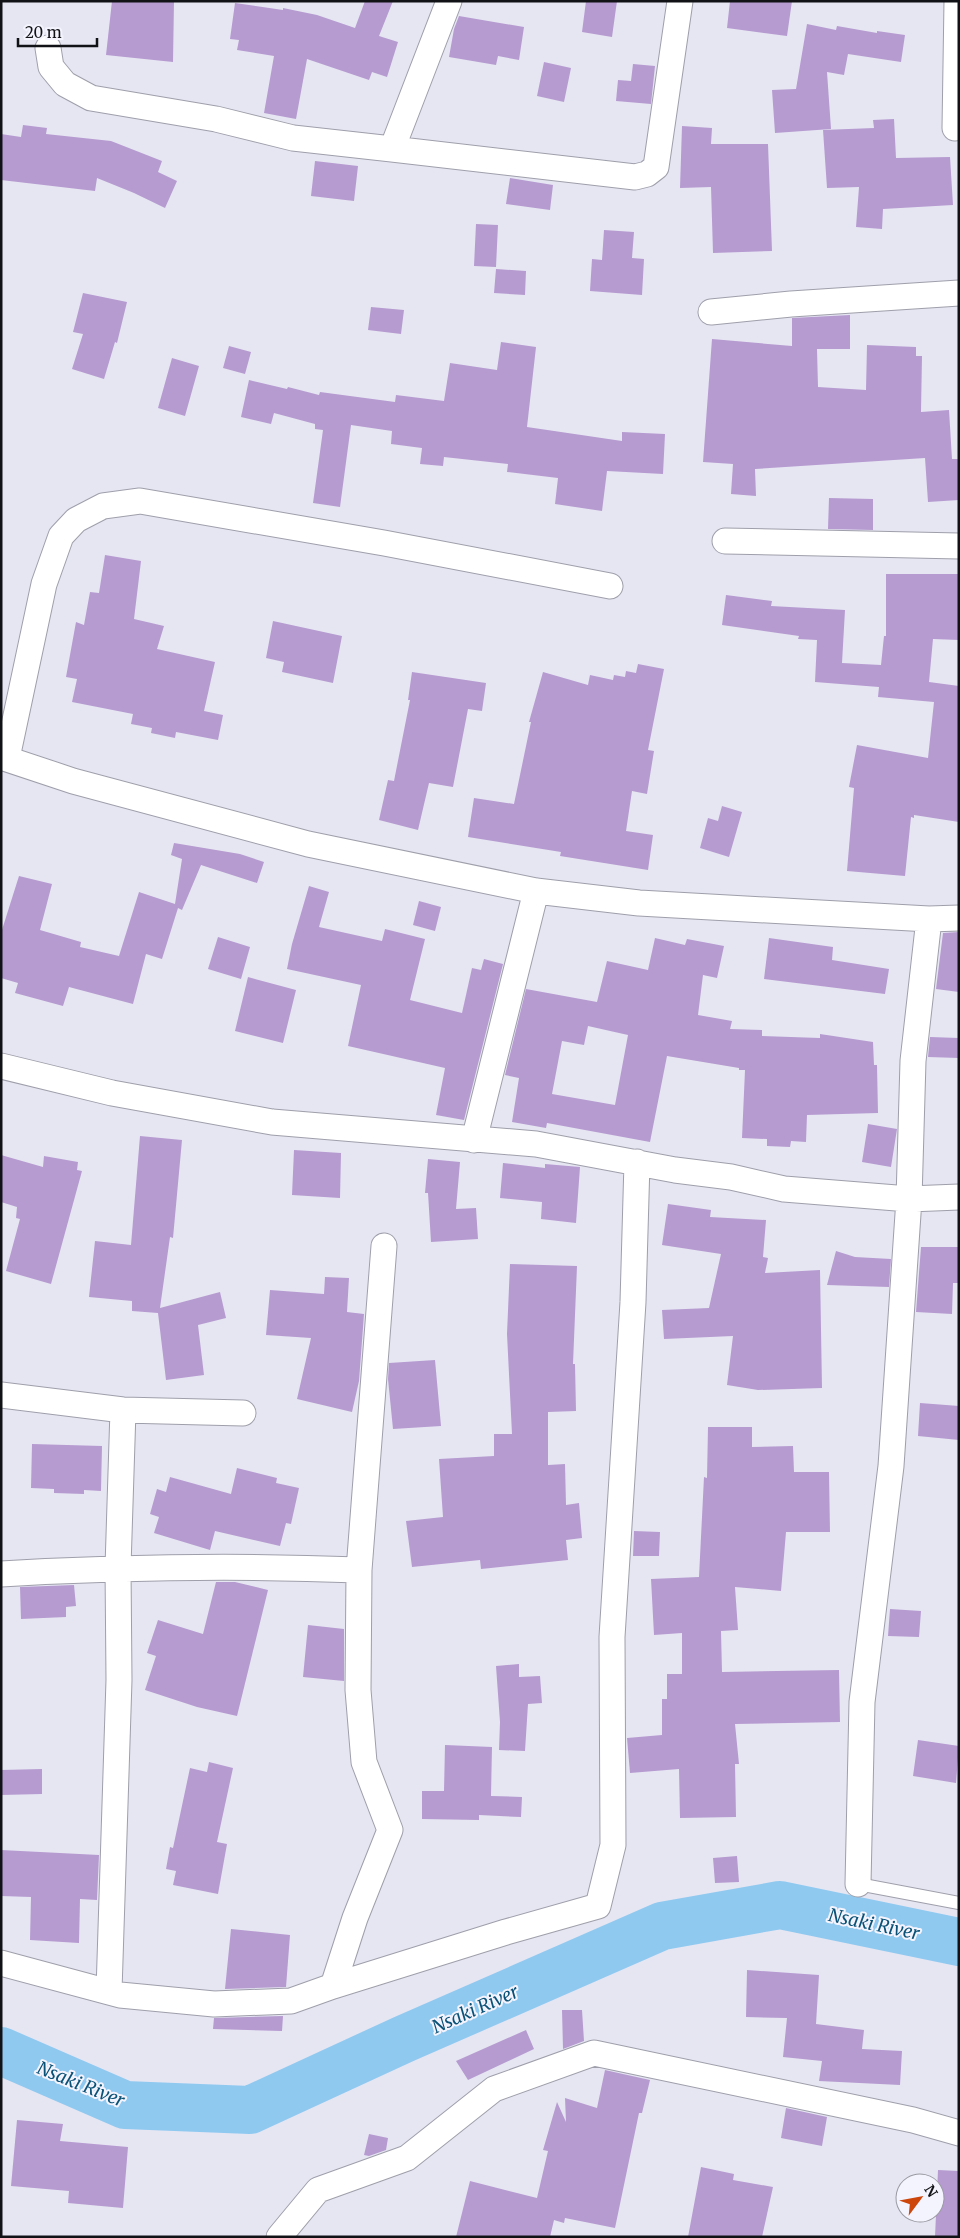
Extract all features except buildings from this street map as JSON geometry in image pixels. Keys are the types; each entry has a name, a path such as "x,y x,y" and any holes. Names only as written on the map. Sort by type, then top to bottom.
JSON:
{"street":[{"path":"392,149 449,1"},
{"path":"48,48 51,68 65,84 92,98 216,119 293,138 636,177 648,174 656,167 680,1"},
{"path":"955,128 957,1"},
{"path":"711,312 791,304 959,293"},
{"path":"610,586 384,543 140,500 103,506 76,520 61,536 44,584 4,757 73,781 308,844 536,891 639,903 929,919 959,918"},
{"path":"724,541 959,546"},
{"path":"474,1140 536,891"},
{"path":"858,1884 862,1702 891,1466 910,1199 913,1062 929,919"},
{"path":"1,1066 112,1094 272,1122 536,1144 675,1170 731,1177 784,1189 910,1199 959,1197"},
{"path":"1,1963 120,1995 214,2004 291,2001 506,1932 598,1906 613,1845 612,1637 633,1302 637,1162"},
{"path":"333,1986 355,1918 390,1830 364,1762 358,1690 359,1570 384,1246"},
{"path":"1,1395 123,1410 244,1413"},
{"path":"109,1991 119,1680 118,1567 123,1410"},
{"path":"1,1574 118,1567 293,1567 359,1570"},
{"path":"279,2237 318,2190 407,2158 494,2089 594,2053 913,2120 959,2133"}],"lane":[{"path":"858,1884 959,1904"}],"waterway":[{"name":"Nsaki River","path":"1,2051 125,2105 250,2110 404,2039 662,1926 780,1905 959,1942"}]}
